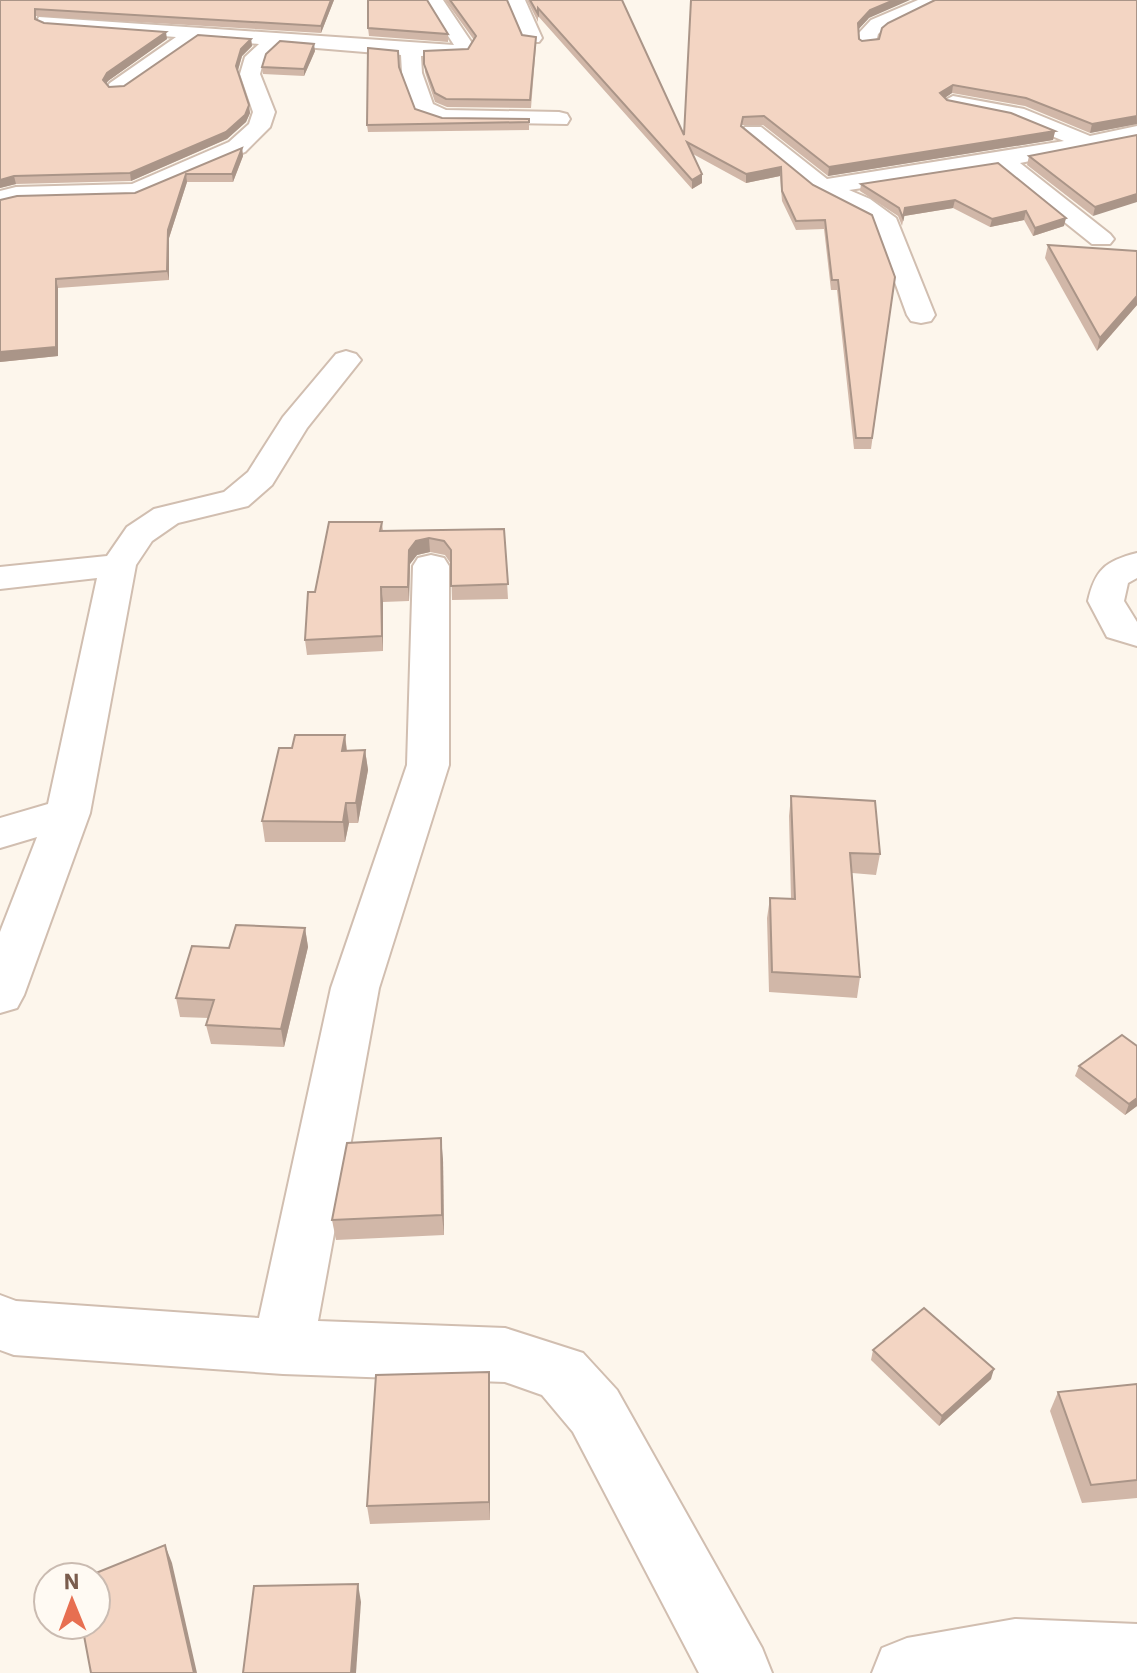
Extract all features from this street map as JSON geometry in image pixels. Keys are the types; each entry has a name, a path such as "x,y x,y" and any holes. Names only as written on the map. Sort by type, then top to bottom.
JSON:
{"street":[{"path":"46,21 411,50 461,50 464,46 434,0"},
{"path":"516,0 532,38"},
{"path":"868,42 868,33 878,24 933,0"},
{"path":"117,87 194,33"},
{"path":"0,199 16,194 136,191 237,147 259,127 264,112 250,74 255,57 276,39"},
{"path":"411,50 412,73 424,108 442,116 559,119"},
{"path":"953,102 1016,114 1089,143"},
{"path":"753,132 822,187 884,218 921,315"},
{"path":"822,187 1002,160 1137,133"},
{"path":"1002,160 1101,239"},
{"path":"0,995 68,813 118,565 139,534 166,516 236,499 260,478 294,424 346,360"},
{"path":"1137,564 1111,578 1106,601 1120,629 1137,635"},
{"path":"0,578 118,565"},
{"path":"283,1347 355,988 428,765 431,566"},
{"path":"0,833 68,813"},
{"path":"0,1322 14,1328 283,1347 505,1355 562,1373 595,1411 737,1673"},
{"path":"907,1673 1137,1659"}],"building":[{"path":"0,0 331,0 321,26 35,9 35,19 44,23 166,32 107,73 103,80 109,87 124,86 198,35 251,39 241,49 236,66 249,105 245,115 226,132 130,173 14,176 0,180"},
{"path":"368,0 427,0 448,34 368,28"},
{"path":"450,0 507,0 522,35 536,37 530,100 446,99 435,93 424,64 424,51 468,49 476,36"},
{"path":"530,0 622,0 684,135 691,0 894,0 870,10 858,23 859,39 862,41 879,39 882,28 888,23 935,0 1137,0 1137,116 1092,124 1026,98 953,85 940,93 947,100 1011,113 1055,131 829,167 764,116 743,117 741,126 813,185 872,215 895,277 872,438 856,438 838,280 832,280 825,220 796,221 782,191 781,167 746,174 687,142 702,174 692,180 538,8 538,14"},
{"path":"280,41 314,44 304,69 262,67 266,54"},
{"path":"368,48 398,51 399,67 415,109 442,118 529,119 529,122 367,125"},
{"path":"1137,135 1137,194 1095,207 1029,156"},
{"path":"242,148 232,174 186,174 168,230 167,271 56,279 56,347 0,352 0,200 17,196 135,193"},
{"path":"998,163 1066,218 1035,228 1026,211 992,219 955,200 905,208 903,218 899,208 861,184"},
{"path":"1048,245 1137,251 1137,296 1100,338"},
{"path":"329,522 382,522 380,531 504,529 508,584 451,586 451,550 444,541 429,538 416,541 409,550 408,587 381,587 382,636 305,640 308,592 315,592"},
{"path":"295,735 345,735 342,751 365,750 356,803 346,803 343,822 262,821 279,748 292,748"},
{"path":"791,796 875,801 880,854 850,853 860,977 772,972 770,898 795,899"},
{"path":"236,925 305,928 281,1029 206,1025 214,1000 176,998 192,946 229,948"},
{"path":"1122,1035 1137,1046 1137,1098 1129,1104 1079,1066"},
{"path":"441,1138 442,1215 332,1220 347,1143"},
{"path":"924,1308 994,1369 942,1416 873,1350"},
{"path":"489,1372 489,1502 367,1506 376,1375"},
{"path":"1137,1384 1137,1480 1091,1485 1058,1392"},
{"path":"165,1545 194,1673 91,1673 85,1641 112,1641 112,1566"},
{"path":"358,1584 351,1673 243,1673 254,1586"}]}
